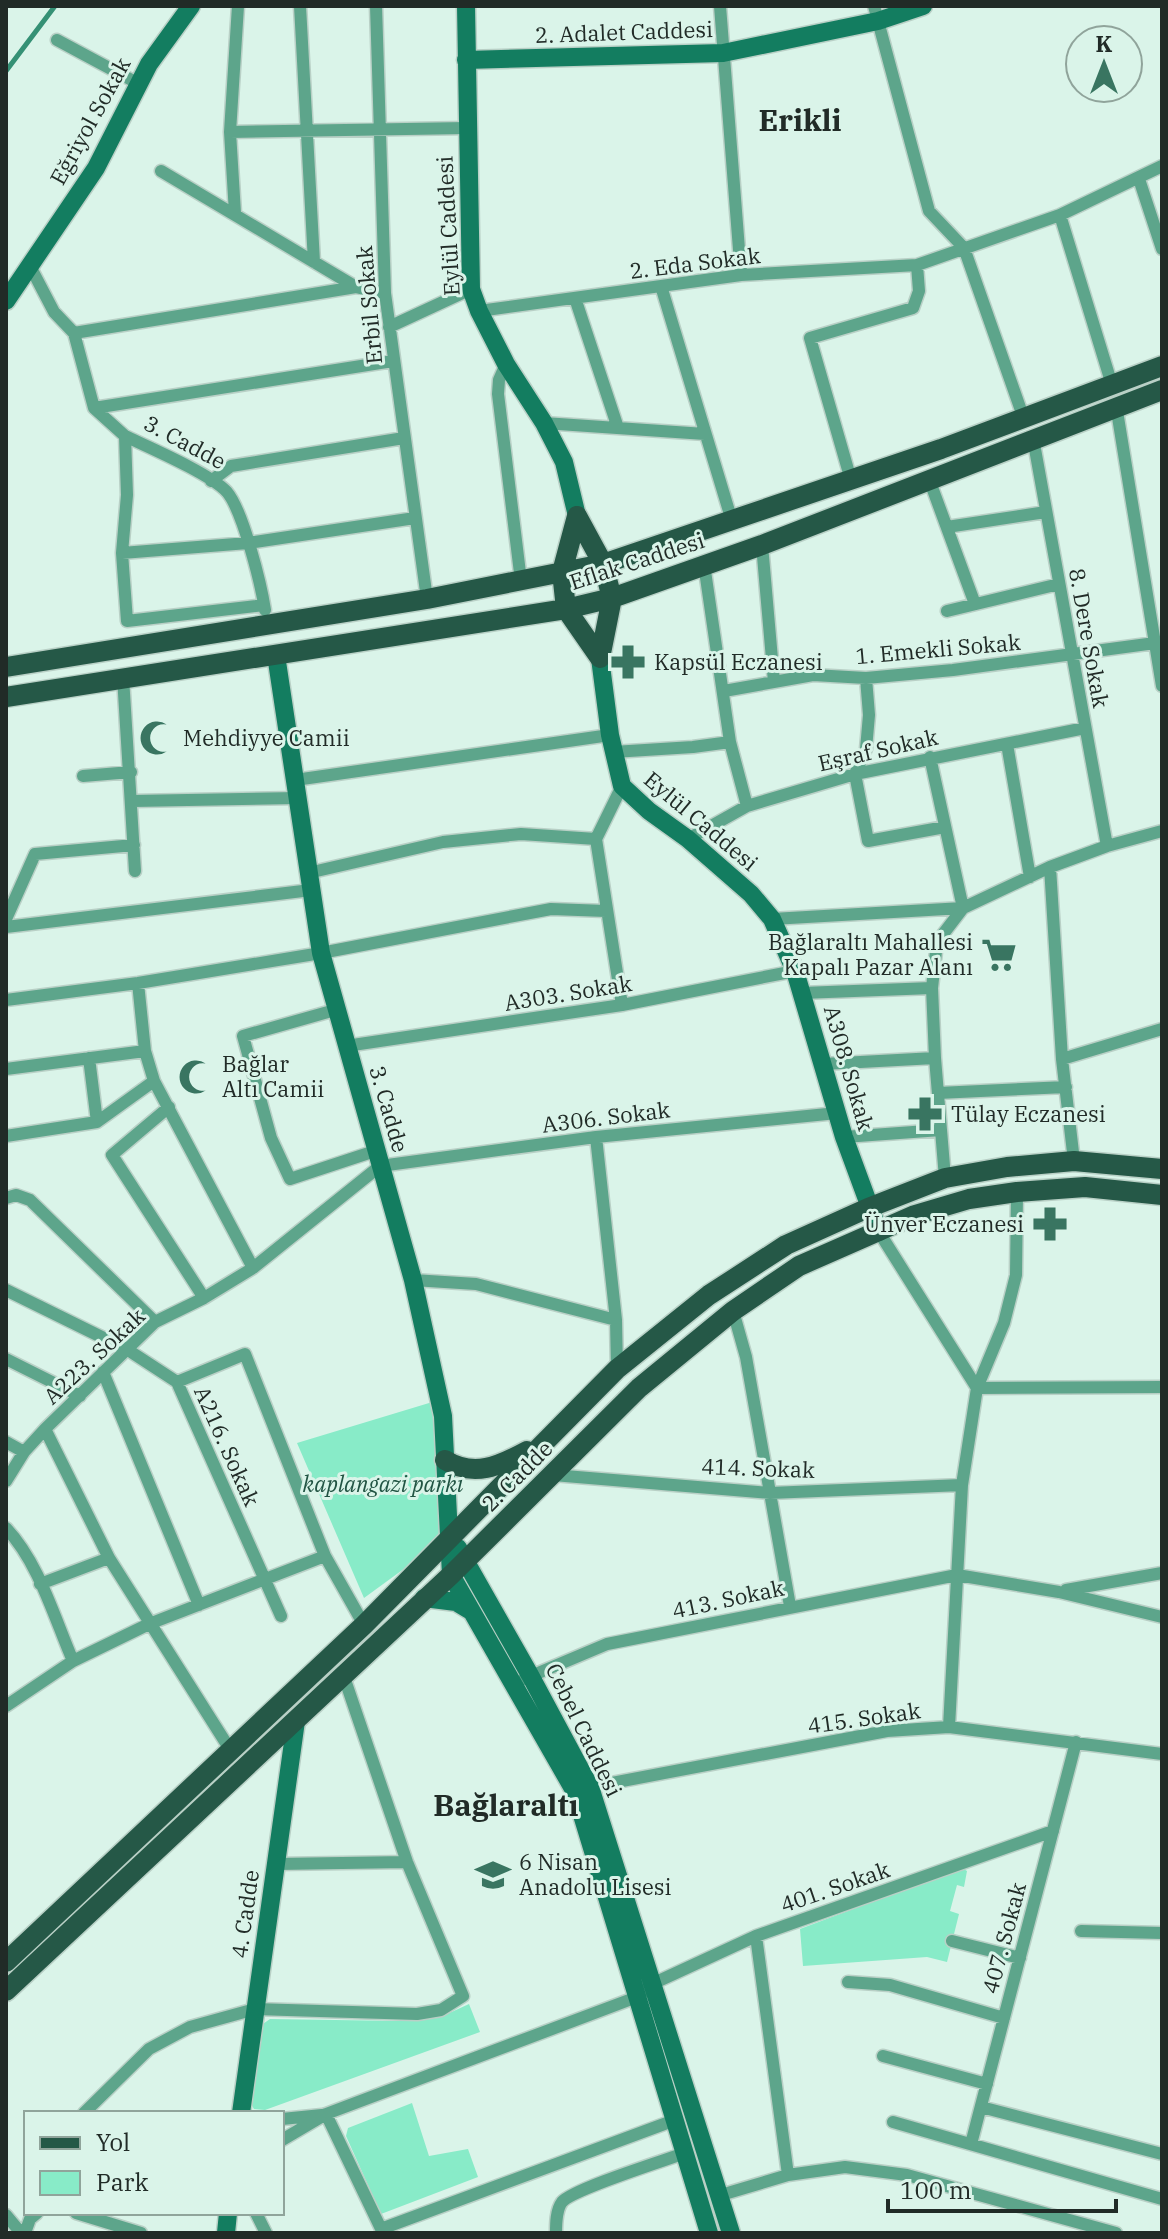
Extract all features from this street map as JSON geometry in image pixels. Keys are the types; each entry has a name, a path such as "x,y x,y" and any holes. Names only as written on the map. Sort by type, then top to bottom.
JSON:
{"main road":[{"name":"Eğriyol Sokak","path":"6,301 96,168 149,64 191,6"},
{"name":"Eylül Caddesi","path":"466,6 471,289 506,364 544,423 564,462 577,516"},
{"name":"2. Adalet Caddesi","path":"466,60 723,53 876,14 923,6"},
{"name":"Eflak Caddesi","path":"6,667 265,615 427,599 603,564 851,480 1028,428 1114,395 1162,366"},
{"name":"Eflak Caddesi","path":"1114,395 1162,390"},
{"name":"Eflak Caddesi","path":"6,697 566,609 612,598 762,545 929,479 1028,428"},
{"path":"577,516 603,564 612,598 600,658"},
{"path":"577,516 562,572 566,609 600,658"},
{"name":"3. Cadde","path":"276,655 321,953 413,1280 443,1416 451,1575"},
{"name":"Eylül Caddesi","path":"600,658 612,743 622,786 751,894 772,919"},
{"name":"A308. Sokak","path":"772,919 795,971 844,1137 879,1232"},
{"name":"2. Cadde","path":"6,1962 364,1625 617,1369 709,1295 786,1245 945,1178 1007,1167 1074,1161 1162,1169"},
{"name":"2. Cadde","path":"6,1991 344,1677 639,1388 733,1311 799,1266 915,1215 969,1199 1085,1187 1162,1195"},
{"path":"445,1460 458,1468 475,1470 495,1467 544,1442"},
{"name":"Cebel Caddesi","path":"449,1536 466,1560 522,1680 582,1790 652,1984 731,2233"},
{"name":"Cebel Caddesi","path":"451,1575 473,1613 522,1680"},
{"path":"424,1598 456,1602 473,1613"},
{"name":"4. Cadde","path":"241,2111 296,1721"},
{"name":"Cebel Caddesi","path":"582,1790 637,1997 709,2233"},
{"path":"683,2146 701,2133"}],"street":[{"path":"235,213 230,132 238,6"},
{"path":"300,6 314,262"},
{"name":"Erbil Sokak","path":"376,6 385,293 427,599"},
{"path":"720,6 741,275"},
{"path":"876,14 929,211 964,248"},
{"path":"57,40 139,84"},
{"path":"230,132 467,128"},
{"name":"2. Eda Sokak","path":"479,311 741,275 917,265 1060,215 1162,166"},
{"path":"161,171 356,287 385,293"},
{"path":"1139,179 1162,249"},
{"path":"1060,215 1114,395 1162,686"},
{"name":"8. Dere Sokak","path":"964,248 1028,428 1107,846"},
{"path":"851,480 810,338 913,308 919,291 917,265"},
{"path":"30,266 54,312 74,333 94,408 393,361"},
{"path":"661,286 732,521"},
{"path":"74,333 356,287"},
{"path":"389,327 471,289"},
{"path":"575,298 618,428"},
{"path":"506,364 499,380 498,394 521,581"},
{"name":"3. Cadde","path":"94,408 125,436 166,455 227,492 248,543 265,615"},
{"path":"544,423 705,434"},
{"path":"125,436 127,495 122,553 127,621 265,615"},
{"path":"211,481 231,466 404,438"},
{"path":"929,479 975,604"},
{"path":"947,527 1046,512"},
{"path":"122,553 248,543 415,518"},
{"path":"762,545 774,682"},
{"path":"704,564 730,742 747,806"},
{"path":"947,611 1059,584"},
{"name":"1. Emekli Sokak","path":"724,691 813,675 866,678 953,670 1155,643"},
{"path":"123,677 135,871"},
{"path":"866,678 869,715 866,749 855,774 868,841 945,827"},
{"name":"Eşraf Sokak","path":"688,839 747,806 855,774 1085,728"},
{"path":"133,801 296,789 612,743 693,747 730,742"},
{"path":"1007,744 1030,877"},
{"path":"930,757 963,908 937,942 932,988 945,1178"},
{"path":"83,776 131,772"},
{"path":"622,786 596,839 622,1005"},
{"path":"772,919 963,908 1050,867 1107,846 1162,831"},
{"path":"6,927 309,882 443,842 521,834 596,839"},
{"path":"6,919 35,854 134,845"},
{"path":"1050,867 1062,1059 1074,1161"},
{"path":"6,1000 138,983 321,953 551,909 606,911"},
{"name":"A303. Sokak","path":"346,1046 622,1005 795,971"},
{"path":"138,983 145,1051 154,1081 253,1268"},
{"path":"802,993 932,988"},
{"name":"A306. Sokak","path":"335,1010 243,1036 271,1138 290,1179 378,1158 837,1113"},
{"path":"1062,1059 1162,1029"},
{"path":"6,1069 145,1051"},
{"path":"89,1058 97,1122"},
{"path":"823,1064 935,1058"},
{"path":"6,1136 97,1122 154,1081"},
{"path":"938,1093 1066,1087"},
{"path":"169,1107 112,1155 204,1298"},
{"path":"844,1137 941,1130"},
{"path":"596,1137 616,1320 617,1369"},
{"name":"A223. Sokak","path":"6,1481 24,1452 45,1429 155,1322 204,1298 253,1268 378,1158"},
{"path":"949,1727 962,1485 977,1388 1004,1323 1016,1275 1017,1192"},
{"path":"6,1198 16,1195 30,1200 155,1322"},
{"path":"879,1232 977,1388"},
{"path":"413,1280 476,1284 616,1320"},
{"name":"A216. Sokak","path":"6,1290 128,1350 177,1382 281,1616"},
{"path":"733,1311 746,1357 790,1606"},
{"path":"177,1382 245,1354 325,1556 364,1625"},
{"path":"6,1359 80,1396"},
{"path":"103,1372 199,1605"},
{"path":"977,1388 1162,1387"},
{"path":"45,1429 109,1558 231,1751"},
{"path":"6,1442 24,1452"},
{"name":"414. Sokak","path":"553,1475 770,1493 962,1485"},
{"path":"6,1528 17,1540 40,1584 73,1661"},
{"path":"6,1706 73,1661 149,1624 325,1556"},
{"path":"40,1584 109,1558"},
{"path":"1059,1592 1162,1573"},
{"name":"413. Sokak","path":"522,1680 607,1644 957,1575 1059,1592 1162,1617"},
{"path":"86,2111 149,2049 190,2027 255,2009 417,2014 441,2010 463,1996 407,1862 344,1677"},
{"name":"415. Sokak","path":"582,1790 887,1731 949,1727 1162,1754"},
{"name":"407. Sokak","path":"971,2144 1076,1742"},
{"name":"401. Sokak","path":"637,1997 652,1984 756,1936 1053,1831"},
{"path":"277,1864 407,1862"},
{"path":"1081,1931 1162,1933"},
{"path":"756,1936 788,2175"},
{"path":"952,1941 1020,1958"},
{"path":"848,1982 890,1985 1004,2018"},
{"path":"284,2139 326,2114 637,1997"},
{"path":"883,2056 987,2084"},
{"path":"981,2107 1162,2154"},
{"path":"284,2119 326,2114"},
{"path":"326,2114 382,2231 675,2120"},
{"path":"893,2122 1162,2199"},
{"path":"556,2233 561,2203 577,2192 683,2146"},
{"path":"721,2195 788,2175 845,2167 907,2175 1116,2233"},
{"path":"6,2215 23,2233 35,2215"},
{"path":"257,2215 266,2233"},
{"path":"107,2217 141,2233"}],"green space":[{"name":"kaplangazi parkı","path":"439,1400 449,1536 364,1598 297,1443"},
{"path":"962,1868 967,1871 964,1887 957,1885 950,1911 959,1914 947,1962 927,1957 803,1966 800,1929"},
{"path":"469,2004 480,2032 265,2110 254,2109 250,2102 260,2026 270,2019 400,2021 445,2015"},
{"path":"412,2103 429,2156 468,2149 478,2177 381,2214 346,2136 348,2128"}],"waterway":[{"path":"6,71 55,6"}],"place":[{"name":"Kapsül Eczanesi","path":"628,662"},
{"name":"Mehdiyye Camii","path":"157,738"},
{"name":"Bağlaraltı Mahallesi Kapalı Pazar Alanı","path":"999,955"},
{"name":"Bağlar Altı Camii","path":"196,1077"},
{"name":"Tülay Eczanesi","path":"925,1114"},
{"name":"Ünver Eczanesi","path":"1050,1224"},
{"name":"6 Nisan Anadolu Lisesi","path":"493,1875"}],"district":[{"name":"Erikli","path":"800,121"},
{"name":"Bağlaraltı","path":"506,1806"}]}
